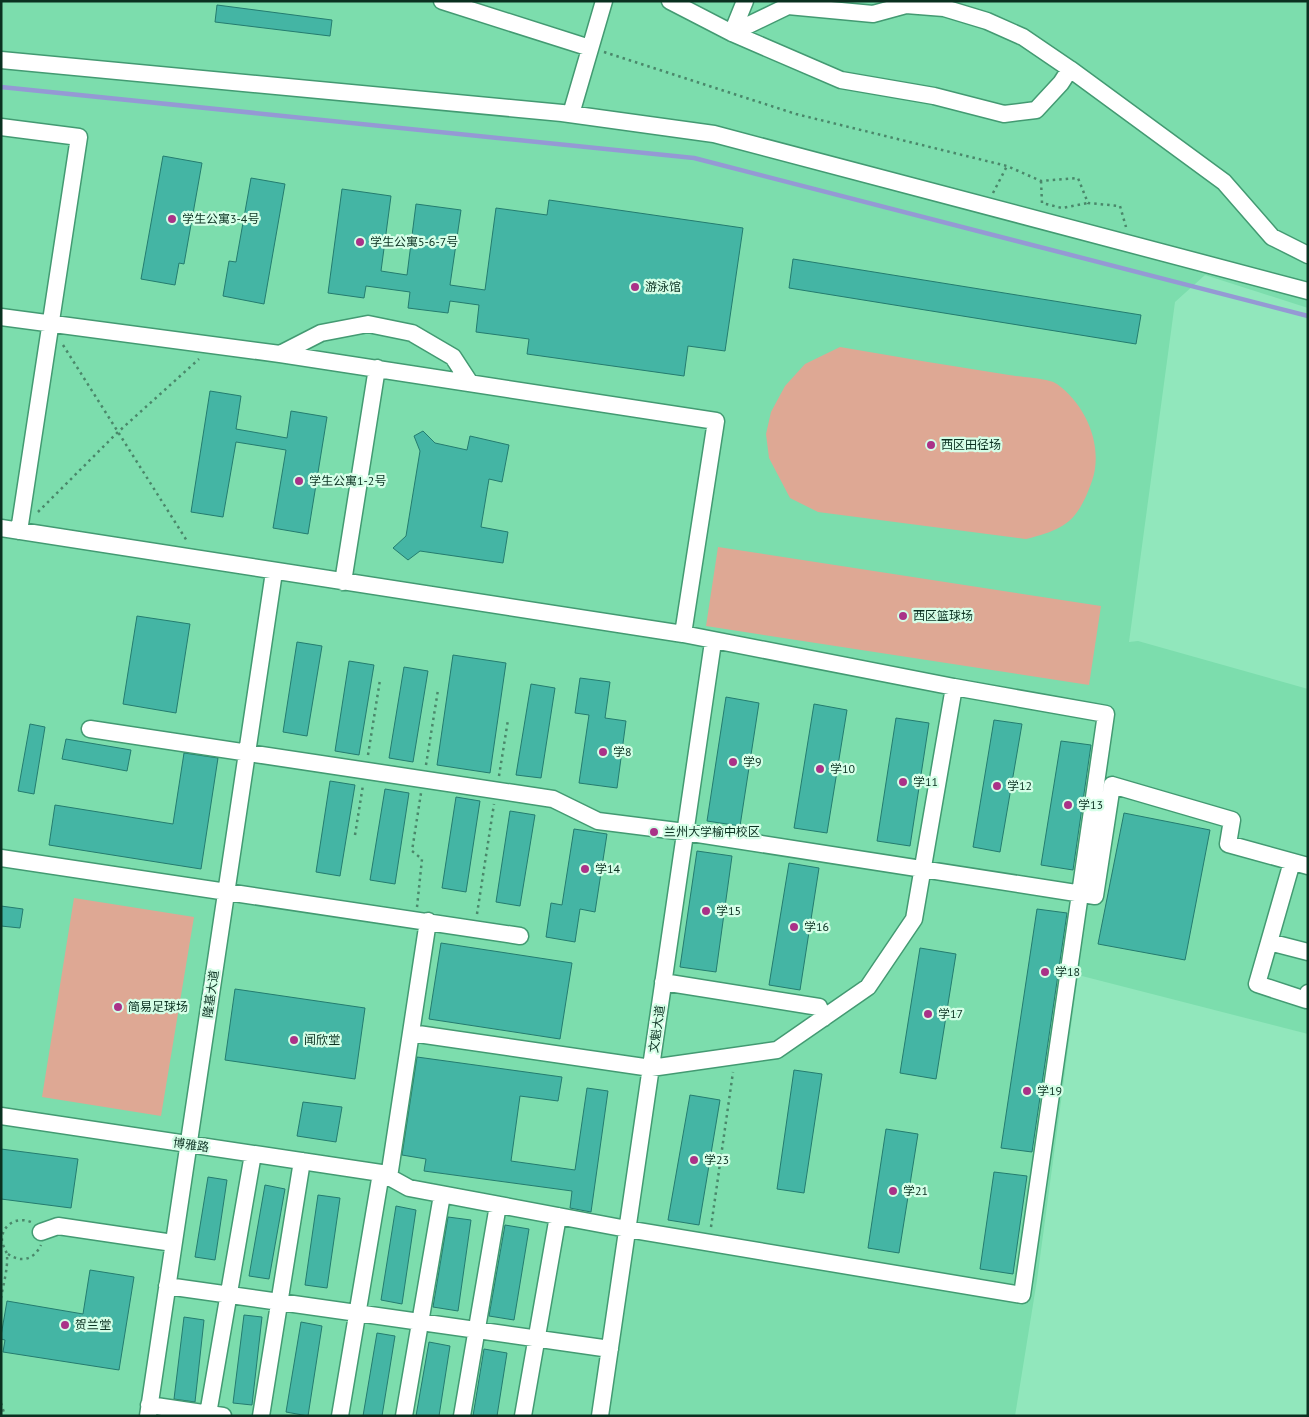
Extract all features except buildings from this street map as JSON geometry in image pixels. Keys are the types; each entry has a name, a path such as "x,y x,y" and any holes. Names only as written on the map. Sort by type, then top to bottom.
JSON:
{"street":[{"path":"442,1 590,48"},
{"path":"571,114 604,1"},
{"path":"670,1 732,33 841,80 934,96 1004,114 1036,110 1062,83 1070,69"},
{"path":"732,33 745,1"},
{"path":"732,33 788,6 873,14 906,5 944,8 987,21 1023,37 1070,69 1224,182 1272,237 1308,255"},
{"path":"1,60 571,114 714,134 1308,291"},
{"path":"1,127 79,137 19,531"},
{"path":"1,317 377,368 716,421 683,634"},
{"path":"280,354 321,333 368,324 412,334 453,357 470,383"},
{"path":"343,582 377,368"},
{"path":"1,528 274,572 683,634 713,642 1106,714 1080,894"},
{"name":"隆基大道","path":"148,1411 274,572"},
{"name":"文魁大道","path":"600,1416 713,642"},
{"path":"411,1033 651,1068 735,1058 777,1050 868,987 914,919 954,687"},
{"path":"90,729 553,799 598,821 685,832 923,871 1095,896 1112,785 1232,820 1228,844 1300,864 1269,942 1257,984 1306,1000 1308,993"},
{"path":"1,858 520,936"},
{"name":"博雅路","path":"1,1116 385,1175 409,1188 498,1205 708,1243 1022,1295 1080,894"},
{"path":"340,1416 357,1313 411,1033 422,920"},
{"path":"1269,942 1308,952"},
{"path":"663,982 820,1007 824,1018"},
{"path":"148,1411 216,1415 229,1294 253,1154"},
{"path":"260,1416 302,1161"},
{"path":"404,1416 442,1194"},
{"path":"462,1416 498,1205"},
{"path":"523,1416 558,1216"},
{"path":"40,1232 58,1226 173,1243"},
{"path":"167,1286 610,1349"}],"path":[{"path":"590,48 796,114 1007,166 1041,180 1078,178 1088,203"},
{"path":"986,206 1007,166"},
{"path":"1041,180 1042,203 1062,208 1088,203 1120,206 1127,225 1121,242"},
{"path":"51,325 199,559"},
{"path":"19,531 117,432 215,345"},
{"path":"422,920 422,859 412,851 438,690"},
{"path":"476,917 508,720"},
{"path":"708,1243 735,1058"},
{"path":"1,1298 8,1254 2,1240 8,1225 14,1221 30,1221 40,1232 40,1247 30,1258 22,1260 8,1254"},
{"path":"1,1403 5,1416"}],"shaded area":[{"name":"兰州大学榆中校区","path":"1,1 1308,1 1308,308 1205,275 1175,302 1129,642 1138,641 1308,689 1308,1034 1078,975 1037,1280 1015,1416 1,1416"},
{"name":"西区田径场","path":"840,347 1041,379 1057,384 1076,403 1084,415 1094,440 1096,454 1092,481 1076,514 1061,527 1026,539 818,512 790,498 769,458 766,434 771,412 785,386 805,364"},
{"name":"西区篮球场","path":"718,547 1101,606 1089,685 706,626"},
{"name":"简易足球场","path":"74,898 194,917 161,1116 42,1097"}],"waterway":[{"path":"1,87 694,158 1308,316"}],"place":[{"name":"学生公寓3-4号","path":"172,219"},
{"name":"学生公寓5-6-7号","path":"360,242"},
{"name":"游泳馆","path":"635,287"},
{"name":"西区田径场","path":"931,445"},
{"name":"学生公寓1-2号","path":"299,481"},
{"name":"西区篮球场","path":"903,616"},
{"name":"学8","path":"603,752"},
{"name":"学9","path":"733,762"},
{"name":"学10","path":"820,769"},
{"name":"学11","path":"903,782"},
{"name":"学12","path":"997,786"},
{"name":"学13","path":"1068,805"},
{"name":"兰州大学榆中校区","path":"654,832"},
{"name":"学14","path":"585,869"},
{"name":"学15","path":"706,911"},
{"name":"学16","path":"794,927"},
{"name":"学18","path":"1045,972"},
{"name":"简易足球场","path":"118,1007"},
{"name":"学17","path":"928,1014"},
{"name":"闻欣堂","path":"294,1040"},
{"name":"学19","path":"1027,1091"},
{"name":"学23","path":"694,1160"},
{"name":"学21","path":"893,1191"},
{"name":"贺兰堂","path":"65,1325"}]}
